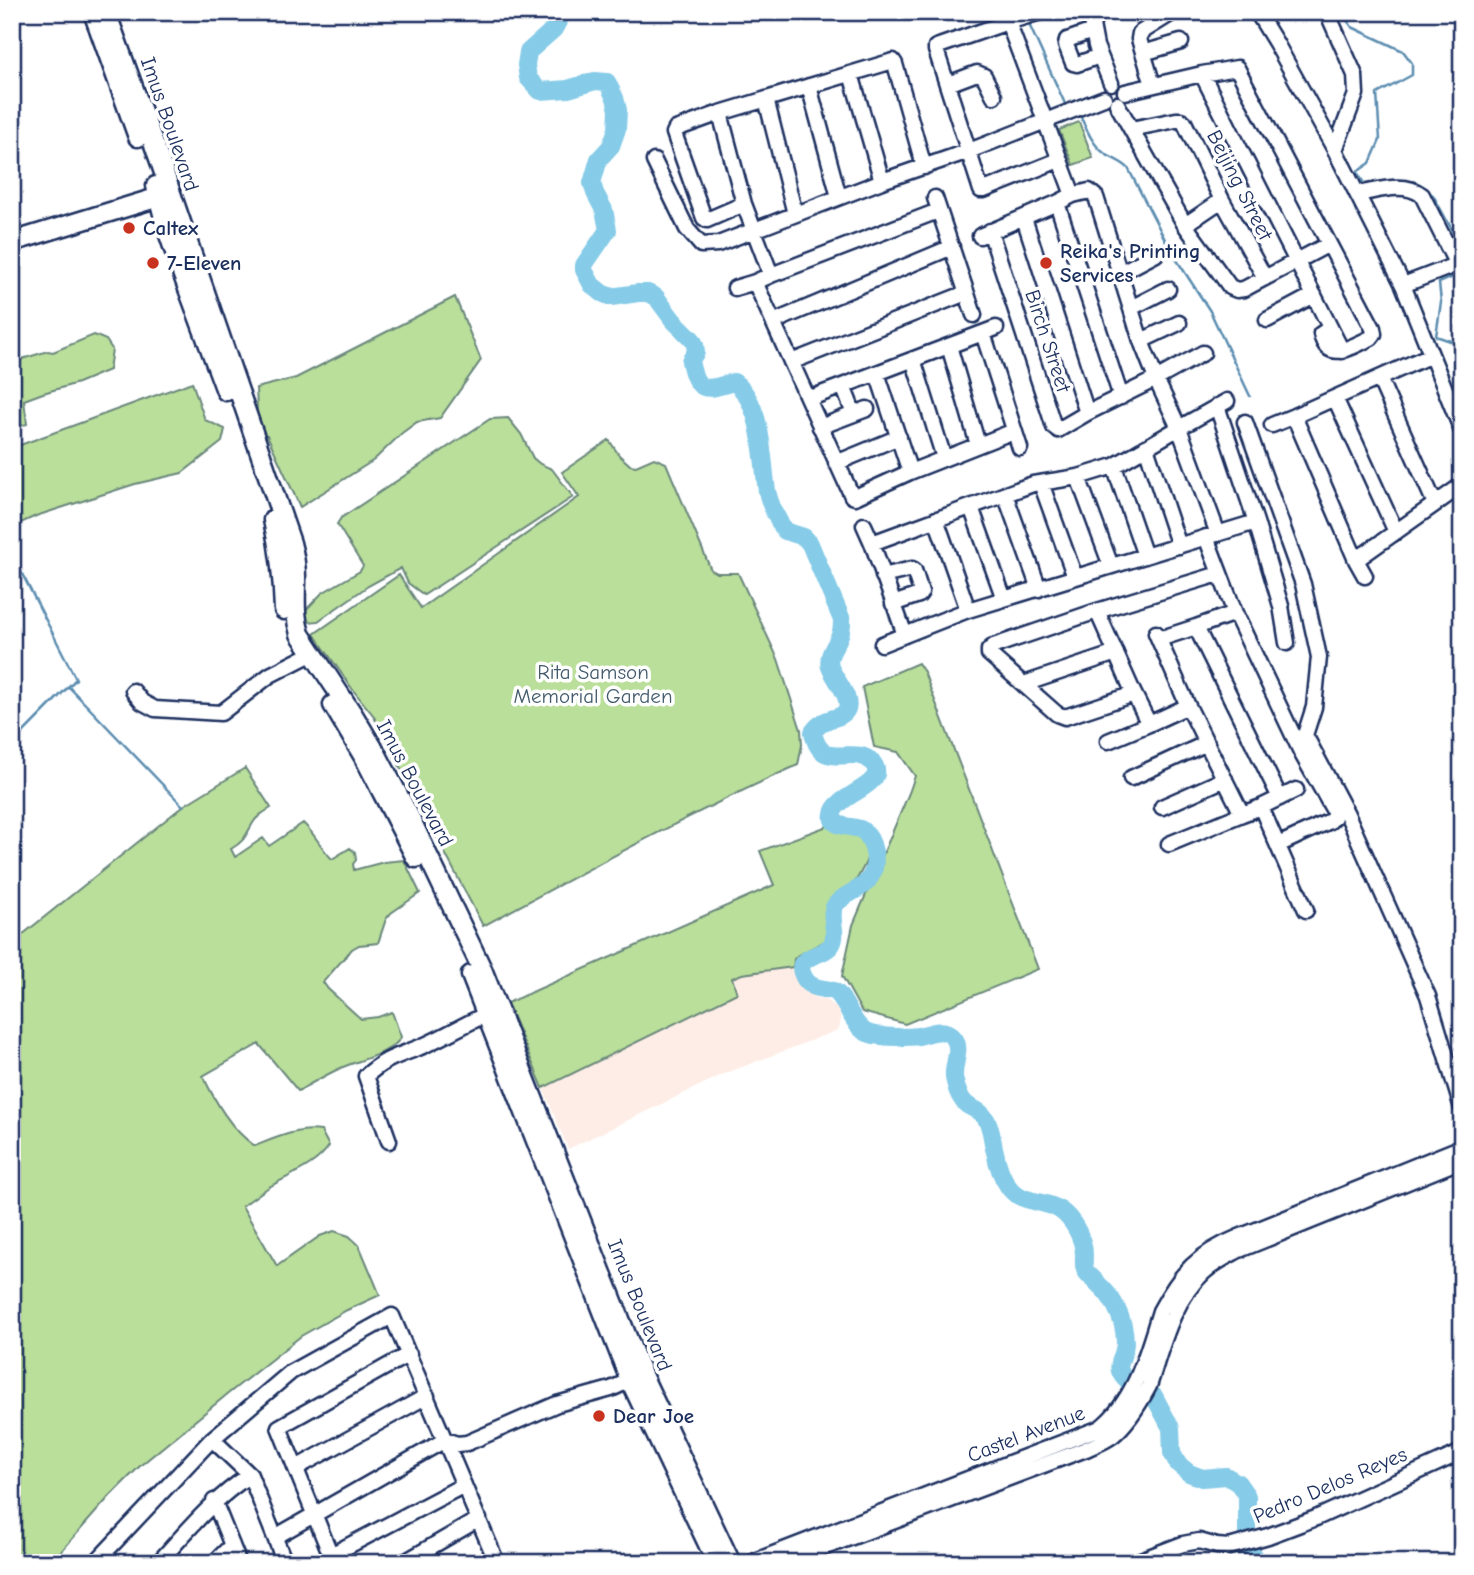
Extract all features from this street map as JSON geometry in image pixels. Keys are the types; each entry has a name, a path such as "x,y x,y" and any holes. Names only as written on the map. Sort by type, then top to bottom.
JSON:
{"main road":[{"name":"Imus Boulevard","path":"93,12 165,195"},
{"name":"Imus Boulevard","path":"106,12 161,164 166,226 273,520 283,573 285,625 290,638 308,656 336,709 371,756 471,975 492,1012 636,1377 717,1563"},
{"path":"12,242 165,195"},
{"name":"Imus Boulevard","path":"636,1377 731,1563"}],"street":[{"path":"1041,12 936,47 936,52 982,191 1059,160"},
{"path":"1098,12 1091,25 1111,83 1123,86 1116,98"},
{"path":"1257,12 1335,150 1402,285 1462,431"},
{"path":"1327,12 1355,75 1356,85 1356,94 1335,150"},
{"path":"1143,53 1177,43 1169,15 1140,33 1139,39 1143,53 1153,85"},
{"path":"1008,22 1073,195"},
{"path":"1093,31 1068,40 1066,45 1073,63 1100,56"},
{"path":"744,204 708,220 704,218 674,133 677,129 720,113 893,61 924,167"},
{"path":"654,160 687,229 701,245 718,244 1046,120 1153,85 1202,74 1237,68 1373,328 1374,334 1371,338 1342,351 1202,74"},
{"path":"948,84 977,73 984,76 994,96"},
{"path":"851,74 882,181"},
{"path":"809,86 839,197"},
{"path":"1116,98 1185,225 1230,287 1244,289 1329,244"},
{"path":"766,99 795,214"},
{"path":"720,113 744,204 771,275"},
{"name":"Beijing Street","path":"1131,129 1181,120 1184,122 1222,200 1265,278"},
{"path":"1357,194 1407,187 1415,190 1422,195 1454,259 1455,263 1450,267 1402,285"},
{"path":"1203,353 1156,379 1087,413 1024,218 1073,195 1089,191 1096,197 1141,341 1156,379 1179,428 1212,535 1219,573 1235,613 1302,754 1334,811 1334,817 1330,821 1278,845"},
{"path":"1185,225 1222,200"},
{"path":"1057,203 1121,397"},
{"path":"735,288 755,282 936,204 974,315"},
{"name":"Birch Street","path":"1024,218 985,234 1054,427 1058,429 1087,413"},
{"path":"773,322 952,247"},
{"path":"1120,273 1156,254"},
{"path":"755,282 851,495 855,497 1014,431"},
{"path":"1131,308 1168,289"},
{"path":"791,362 967,293"},
{"path":"1267,320 1314,295"},
{"path":"1141,341 1179,323"},
{"path":"808,400 989,330 1020,448"},
{"path":"949,346 978,445"},
{"path":"1272,425 1431,355"},
{"path":"913,359 944,458"},
{"path":"877,373 910,472"},
{"path":"1378,378 1435,504"},
{"path":"820,427 860,411 843,386"},
{"path":"1335,398 1396,532"},
{"path":"872,543 1033,484 1078,477 1114,466 1222,403 1284,616 1287,643"},
{"path":"1294,416 1365,576"},
{"path":"1245,422 1303,584 1319,657 1314,707 1305,735 1347,814 1428,996 1461,1101"},
{"path":"836,463 899,437"},
{"path":"1146,447 1179,546"},
{"path":"1114,466 1145,556"},
{"path":"1078,477 1111,566"},
{"path":"1041,483 1076,577"},
{"path":"1356,560 1462,485"},
{"path":"1005,495 1038,589"},
{"path":"971,507 1004,599"},
{"path":"936,519 968,610"},
{"path":"882,644 968,610 1256,522"},
{"path":"864,525 905,635"},
{"path":"883,576 915,570 921,592 893,604"},
{"path":"1134,694 1065,718 1057,715 989,654 989,650 1097,611 1219,573"},
{"path":"1097,611 1149,724"},
{"path":"1235,613 1196,627 1157,636 1188,706 1242,814"},
{"path":"1196,627 1280,798"},
{"path":"1024,684 1116,653"},
{"path":"133,691 142,702 156,709 221,712 270,675 308,656"},
{"path":"1108,741 1188,706"},
{"path":"1131,778 1207,743"},
{"path":"1162,807 1225,779"},
{"path":"1169,844 1296,790"},
{"path":"1261,807 1306,910"},
{"path":"389,1141 366,1076 380,1063 492,1012"},
{"name":"Castel Avenue","path":"750,1563 1100,1428 1118,1409 1136,1382 1160,1311 1182,1277 1200,1257 1238,1237 1462,1147"},
{"name":"Castel Avenue","path":"783,1563 1086,1449 1110,1437 1119,1429 1149,1386 1177,1308 1193,1284 1211,1266 1237,1251 1462,1160"},
{"path":"95,1563 212,1439 291,1372 392,1316 497,1563"},
{"path":"409,1353 279,1427 332,1559 464,1485"},
{"path":"275,1537 445,1440 457,1444 467,1443 557,1404 611,1389 636,1377"},
{"path":"296,1468 427,1396"},
{"path":"212,1439 250,1475 285,1563"},
{"name":"Pedro Delos Reyes","path":"1133,1563 1166,1557 1199,1541 1229,1547 1256,1540 1315,1518 1462,1451"},
{"path":"158,1563 214,1501 250,1475"},
{"path":"214,1501 239,1563"},
{"path":"403,1563 478,1519"},
{"path":"214,1563 232,1545"}],"shaded area":[{"path":"793,967 802,989 837,1008 840,1015 838,1030 724,1074 568,1149 543,1088 736,994 731,978"}],"green space":[{"path":"1079,122 1093,158 1073,165 1059,130"},
{"path":"455,297 481,360 440,418 417,422 374,460 300,507 267,435 258,431 256,388 296,378"},
{"path":"94,335 106,340 112,349 109,370 24,400 27,424 12,428 12,362 48,351 53,352"},
{"path":"192,382 205,420 225,429 222,442 182,473 135,484 36,516 12,527 12,448"},
{"path":"508,418 521,434 533,458 552,469 573,497 424,595 408,583 401,568 368,586 318,621 308,622 304,612 322,593 360,571 363,566 337,524 341,518 490,419"},
{"name":"Rita Samson Memorial Garden","path":"609,440 630,465 636,466 654,458 666,463 711,570 717,573 738,573 778,659 801,730 802,745 798,765 678,822 483,926 373,715 314,634 399,575 421,608 579,497 562,472"},
{"path":"918,663 924,672 1038,969 905,1024 862,1012 842,976 853,925 915,776 898,752 874,747 862,687"},
{"path":"245,768 271,808 257,818 242,841 231,849 235,857 263,838 269,846 303,823 332,859 350,848 355,852 354,870 404,860 420,893 391,913 386,919 378,943 359,945 352,949 323,982 361,1019 392,1012 401,1037 397,1043 298,1091 259,1044 203,1076 231,1123 255,1146 287,1134 313,1130 321,1131 329,1146 310,1165 269,1187 242,1206 277,1266 320,1236 334,1231 349,1236 359,1245 380,1295 301,1336 224,1397 141,1465 51,1563 12,1563 12,943 183,806"},
{"path":"830,825 856,833 866,843 868,850 856,881 831,900 827,918 833,937 798,955 794,959 793,967 742,974 732,978 737,993 543,1088 507,1003 774,885 760,851"}],"waterway":[{"path":"558,12 560,18 554,29 528,52 528,78 540,91 568,89 595,81 607,82 618,110 617,129 611,146 599,159 592,183 604,210 608,230 584,265 584,270 592,285 611,297 638,293 648,293 656,297 673,320 693,340 696,352 690,361 700,385 710,388 734,382 744,391 751,403 760,432 767,491 772,507 785,531 804,537 810,544 842,620 840,636 829,662 846,696 847,707 842,715 822,723 813,732 817,745 823,752 830,755 865,757 872,762 876,770 875,777 836,807 833,814 836,823 862,830 866,834 874,850 875,863 869,880 836,904 832,944 805,961 802,965 805,979 811,985 837,993 859,1027 869,1034 908,1037 941,1031 953,1037 957,1047 954,1076 958,1092 965,1103 987,1121 998,1165 1006,1182 1019,1196 1054,1207 1069,1219 1082,1242 1085,1270 1116,1307 1125,1338 1119,1366 1127,1381"},
{"path":"1341,12 1352,27 1403,51 1412,63 1412,75 1377,94 1380,140 1370,163 1357,172 1365,185 1370,185"},
{"path":"1028,22 1068,106"},
{"path":"1080,115 1096,145 1128,168 1171,251 1210,311 1250,396"},
{"path":"1427,192 1433,195 1462,248"},
{"path":"1462,273 1439,283 1441,302 1436,336 1462,345"},
{"path":"12,554 76,679 12,744"},
{"path":"69,687 183,806"},
{"path":"1154,1396 1171,1428 1172,1453 1178,1464 1189,1473 1202,1478 1226,1476 1238,1483 1247,1496 1247,1534 1250,1550 1257,1563"}],"place":[{"name":"Caltex","path":"129,228"},
{"name":"7-Eleven","path":"153,263"},
{"name":"Reika's Printing Services","path":"1046,263"},
{"name":"Dear Joe","path":"599,1416"}]}
